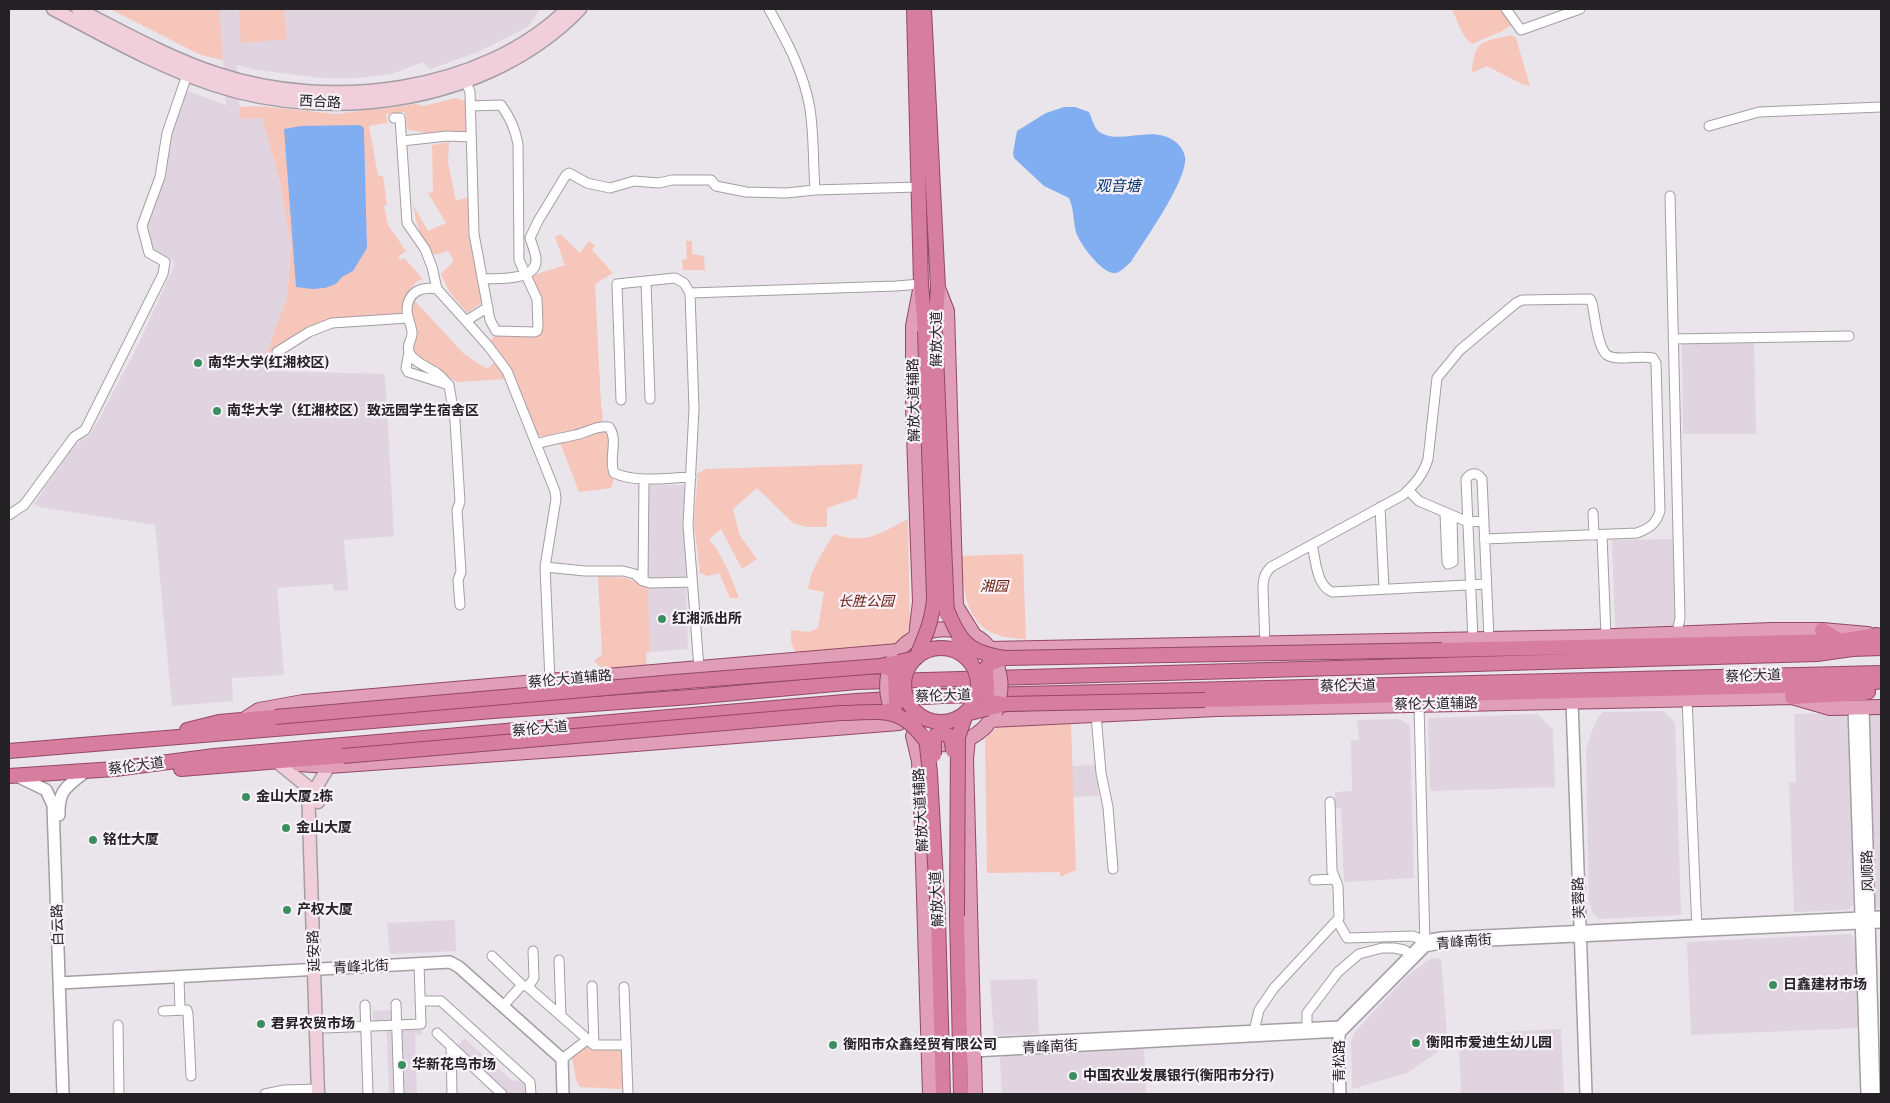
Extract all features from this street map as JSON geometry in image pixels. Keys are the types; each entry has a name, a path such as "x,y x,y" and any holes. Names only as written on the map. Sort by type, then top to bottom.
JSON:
{"highway":[{"name":"解放大道","path":"914,9 921,284 930,331 947,620 953,634 971,662"},
{"name":"解放大道","path":"916,658 929,628 933,613 934,597 930,331 938,288 924,9"},
{"path":"946,607 954,627 972,649 981,654 1442,650 1470,643 1772,636 1840,641 1880,639"},
{"path":"880,666 899,658 913,648 929,628"},
{"path":"1822,630 1852,649"},
{"name":"蔡伦大道","path":"9,751 493,711 691,698 857,682 1817,654 1852,649 1880,639"},
{"path":"145,740 219,722 245,719 880,666 916,658 931,649 942,648 958,652 971,662 976,672 978,694 966,714"},
{"path":"995,711 987,697 986,668 997,654"},
{"path":"916,658 906,672 904,684 906,696 911,707 920,716 931,721 943,722 955,720 966,714 995,711 1212,703 1738,692 1863,684 1881,681"},
{"path":"880,666 891,670 895,674 896,704 892,716"},
{"name":"蔡伦大道","path":"13,776 115,769 214,756 846,702 941,696 1881,673"},
{"path":"1792,697 1864,693 1881,687"},
{"name":"解放大道","path":"911,707 922,723 928,744 938,917 943,1094"},
{"path":"957,754 969,725 977,716 995,711"},
{"path":"115,769 181,769 277,762 841,713 896,715 913,724 928,744"},
{"name":"解放大道","path":"962,1094 969,1048 958,916 957,754 958,737 966,714"},
{"path":"933,823 934,739 936,735 942,733 948,734 952,738 957,822"}],"main road":[{"name":"西合路","path":"53,9 145,56 187,75 224,88 268,97 307,102 346,103 383,100 446,88 464,76 508,53 542,30 567,9"},
{"name":"西合路","path":"78,9 153,47 192,64 245,82 278,88 347,92 383,89 464,76 510,62 549,38 580,9"},
{"name":"解放大道辅路","path":"916,636 920,602 913,407 913,326 921,284"},
{"path":"938,288 947,311 956,606 974,635"},
{"path":"1212,703 1096,715 995,711 984,729 968,739 950,744 940,744 930,743 913,736 892,716 886,687 889,668 895,656 916,636 929,630 948,628 974,635 997,654 1265,644 1470,643 1488,639 1606,636 1678,639"},
{"path":"1772,636 1822,630 1880,639"},
{"name":"蔡伦大道辅路","path":"245,719 259,710 303,702 699,668 895,656"},
{"path":"1738,692 1792,697 1830,708 1881,707"},
{"path":"277,762 329,766 598,747 892,716"},
{"name":"解放大道辅路","path":"913,736 919,761 930,1094"},
{"path":"968,739 966,759 969,1048 975,1094"},
{"name":"延安路","path":"277,762 308,786 318,969 325,1028 321,1092"},
{"name":"延安路","path":"321,1092 317,786 329,766"}],"street":[{"path":"768,9 789,45 802,78 810,108 815,190"},
{"path":"1506,9 1521,30 1580,9"},
{"path":"9,515 24,505 74,438 86,430 164,274 165,262 149,253 142,226 160,177 167,133 187,75"},
{"path":"464,76 470,92 470,106 474,234 490,320 496,331 501,333 537,331 537,299 519,260 518,144 514,128 511,119 501,105 470,106"},
{"path":"1709,126 1759,112 1881,107"},
{"path":"394,118 400,118 407,223 425,249 432,267 436,289 489,347 507,371 555,491 556,500 546,566 550,681"},
{"path":"402,141 447,136 471,137"},
{"path":"482,279 520,277 531,272 535,266 536,258 530,238 538,221 569,173 587,183 610,188 634,181 659,183 672,180 711,180 716,186 746,192 786,193 815,190 918,187"},
{"path":"1670,196 1680,618 1678,639"},
{"path":"621,400 617,284 675,278 684,283 690,293 694,409 688,525 699,668"},
{"path":"646,281 650,399"},
{"path":"690,293 921,284"},
{"path":"436,289 430,288 414,292 408,304 408,318 413,334 408,345 409,352 406,368 408,372 449,385"},
{"path":"1265,644 1263,580 1266,572 1380,507 1408,490 1417,482 1424,471 1428,459 1437,378 1460,350 1516,302 1522,300 1586,298 1592,303 1600,341 1603,351 1607,355 1620,358 1647,357 1653,358 1656,363 1660,511 1657,520 1650,528 1638,533 1484,539"},
{"path":"466,321 488,307"},
{"path":"277,352 309,332 332,324 408,318"},
{"path":"1673,339 1849,336"},
{"path":"409,352 413,358 440,375 449,385 455,420 460,502 457,510 461,572 458,580 460,604"},
{"path":"536,444 553,438 577,435 599,427 609,427 613,432 614,439 612,461 614,472 620,475 644,479 690,477"},
{"path":"1470,643 1466,480 1469,475 1474,473 1482,479 1488,639"},
{"path":"643,581 644,479"},
{"path":"1408,490 1420,501 1449,514 1468,522 1484,522"},
{"path":"1380,507 1384,589"},
{"path":"1593,513 1598,535 1606,636"},
{"path":"1312,545 1321,584 1325,589 1332,592 1486,584"},
{"path":"546,566 585,571 623,571 636,574 643,581 650,583 692,582"},
{"path":"1687,693 1696,928"},
{"name":"芙蓉路","path":"1569,696 1577,933 1579,1094"},
{"path":"1419,699 1425,944"},
{"name":"风顺路","path":"1859,707 1874,1094"},
{"path":"1096,715 1101,773 1108,807 1113,869"},
{"name":"白云路","path":"63,1094 58,806 63,790 86,771"},
{"name":"白云路","path":"13,776 46,790 53,806 67,1094"},
{"path":"1254,1031 1259,1010 1274,988 1339,918 1338,886 1332,871 1330,802"},
{"path":"1314,880 1335,879"},
{"name":"青峰南街","path":"969,1048 1307,1028 1340,1029 1425,944 1458,936 1868,921 1881,917"},
{"path":"1337,920 1347,938 1413,936 1425,944"},
{"name":"风顺路","path":"1866,1094 1868,921"},
{"name":"芙蓉路","path":"1577,933 1586,1094"},
{"name":"青峰南街","path":"969,1048 1340,1029 1425,944"},
{"path":"1307,1028 1307,1013 1338,972 1358,954 1382,948 1394,948 1404,950 1412,955"},
{"path":"503,1006 534,978 533,951"},
{"path":"492,956 591,1042"},
{"path":"559,960 561,1016"},
{"name":"青峰北街","path":"62,983 450,962 562,1059"},
{"path":"325,1028 421,1024 419,964"},
{"path":"179,977 180,1010"},
{"path":"591,1042 592,986"},
{"path":"624,987 628,1094"},
{"path":"420,1002 441,1001 530,1082 530,1094"},
{"path":"396,1004 399,1094"},
{"path":"365,1005 368,1094"},
{"path":"162,1011 186,1010 188,1014 191,1076"},
{"path":"118,1025 119,1094"},
{"name":"青松路","path":"1340,1029 1338,1048 1340,1094"},
{"path":"437,1033 502,1094"},
{"path":"563,1094 562,1059 591,1042 626,1045"},
{"path":"451,1046 452,1094"},
{"path":"265,1094 284,1090 321,1092"}],"shaded area":[{"name":"南华大学(红湘校区)","path":"110,9 540,9 528,27 478,52 430,69 423,62 392,74 356,78 323,78 256,70 237,65 240,119 262,118 280,182 291,246 287,297 266,355 267,371 385,374 394,536 344,540 348,590 334,591 333,584 277,588 284,675 232,678 233,701 172,706 155,525 40,507 34,504 73,446 90,435 140,341 173,268 174,261 151,250 146,223 169,132 185,90 226,105 223,60 201,55"},
{"path":"1754,343 1756,434 1683,434 1682,344"},
{"path":"648,485 686,485 686,579 648,579"},
{"path":"1674,539 1676,621 1671,627 1615,629 1612,540"},
{"path":"685,587 688,649 650,652 648,588"},
{"path":"1664,711 1675,723 1681,915 1599,919 1594,915 1589,903 1586,752 1590,736 1598,717 1603,712"},
{"path":"1846,713 1849,718 1853,905 1848,910 1794,912 1789,783 1796,782 1794,714"},
{"path":"1881,713 1881,909 1874,905 1868,715"},
{"path":"1538,714 1553,730 1555,787 1430,791 1428,718"},
{"path":"1400,719 1410,726 1414,878 1344,882 1341,808 1335,808 1335,792 1352,791 1351,740 1359,740 1357,720"},
{"path":"1096,765 1099,796 1073,797 1072,766"},
{"path":"455,920 456,951 390,954 387,923"},
{"name":"日鑫建材市场","path":"1850,934 1855,939 1858,1028 1691,1035 1687,942"},
{"path":"1441,958 1447,1035 1438,1052 1407,1073 1352,1089 1351,1041 1355,1032 1406,977 1430,959"},
{"path":"1037,979 1039,1034 994,1036 990,980"},
{"name":"华新花鸟市场","path":"394,1010 395,1028 422,1027 422,1034 415,1035 417,1094 389,1094 386,1021 373,1021 373,1011"},
{"path":"1561,1029 1564,1094 1461,1094 1459,1042 1466,1034"},
{"path":"464,1038 512,1081 524,1080 528,1084 528,1094 502,1094 456,1048"},
{"name":"中国农业发展银行(衡阳市分行)","path":"1144,1047 1146,1094 1002,1094 1000,1059 1003,1055"}],"green space":[{"path":"110,9 219,9 223,60 201,55"},
{"path":"239,9 284,9 287,39 241,43"},
{"path":"1452,9 1500,9 1512,25 1472,44 1462,32"},
{"path":"1511,35 1516,38 1530,86 1522,84 1487,66 1472,73 1475,54 1481,44"},
{"path":"456,98 465,101 466,133 425,133 407,129 405,112 386,114 387,123 369,126 378,176 383,176 387,205 384,206 388,225 406,251 398,257 401,260 404,258 423,279 411,288 406,298 403,313 401,315 337,319 320,323 299,333 266,355 287,297 291,246 280,182 262,118 240,119 239,107 259,106 336,114 417,104 423,106"},
{"path":"449,142 448,162 456,201 468,197 468,232 483,302 467,313 449,291 441,274 454,261 448,251 435,255 426,245 418,226 413,205 428,231 446,223 428,193 433,192 432,145"},
{"path":"560,234 580,253 589,241 595,245 592,250 613,273 595,284 603,417 602,421 589,428 542,437 538,435 508,365 493,345 491,339 499,334 541,331 542,303 531,276 565,265 555,237"},
{"path":"686,241 692,241 692,254 704,256 705,270 683,270 682,260 687,259"},
{"path":"429,291 414,300 464,354 487,369 496,361 506,379 457,382 414,356 410,351 412,298"},
{"path":"603,430 610,436 611,476 614,480 611,488 579,492 559,440 580,438 589,433"},
{"path":"863,464 857,498 827,508 827,527 807,527 793,523 757,488 733,509 740,536 757,559 742,569 721,529 709,539 723,560 739,598 730,598 719,573 708,576 700,573 694,523 698,473 706,469"},
{"name":"长胜公园","path":"908,519 910,626 903,638 893,646 798,654 795,652 791,641 791,630 809,632 818,628 824,592 808,589 815,567 834,534 845,537 864,538 881,533"},
{"name":"湘园","path":"1023,554 1026,639 992,633 981,625 973,615 964,589 962,556"},
{"path":"598,576 627,578 648,588 650,652 646,653 647,668 607,670 602,669 594,661 602,655"},
{"path":"1071,723 1076,870 1060,877 1060,872 987,873 985,739 999,725"},
{"path":"586,1044 594,1048 614,1049 623,1052 625,1087 622,1089 580,1087 572,1057"}],"water":[{"name":"观音塘","path":"1064,107 1075,107 1089,112 1100,133 1117,137 1149,134 1164,136 1178,144 1184,153 1184,167 1173,195 1131,262 1115,273 1104,269 1092,257 1078,237 1069,198 1044,186 1014,158 1013,153 1017,131 1046,113"},
{"path":"360,125 364,128 367,248 353,271 342,277 336,284 325,288 312,289 296,287 284,129 301,126"}],"place":[{"name":"南华大学(红湘校区)","path":"198,363"},
{"name":"南华大学（红湘校区）致远园学生宿舍区","path":"217,411"},
{"name":"红湘派出所","path":"662,619"},
{"name":"金山大厦2栋","path":"246,797"},
{"name":"金山大厦","path":"286,828"},
{"name":"铭仕大厦","path":"93,840"},
{"name":"产权大厦","path":"287,910"},
{"name":"日鑫建材市场","path":"1773,985"},
{"name":"君昇农贸市场","path":"261,1024"},
{"name":"衡阳市爱迪生幼儿园","path":"1416,1043"},
{"name":"衡阳市众鑫经贸有限公司","path":"833,1045"},
{"name":"华新花鸟市场","path":"402,1065"},
{"name":"中国农业发展银行(衡阳市分行)","path":"1073,1076"}]}
